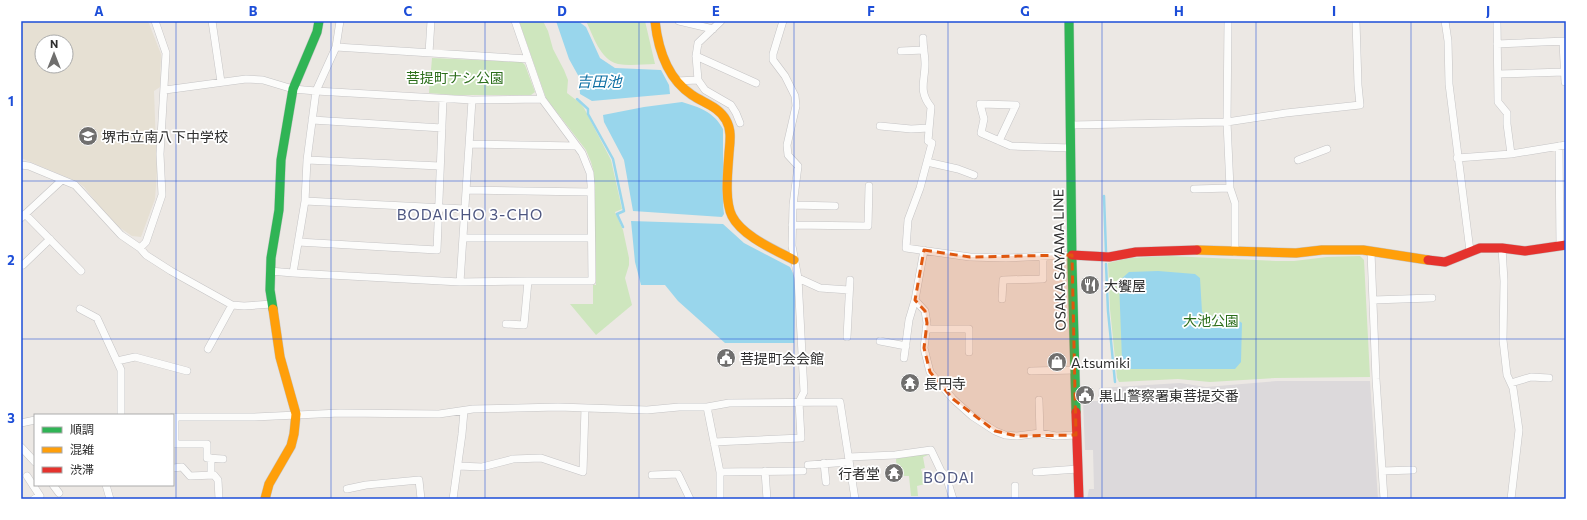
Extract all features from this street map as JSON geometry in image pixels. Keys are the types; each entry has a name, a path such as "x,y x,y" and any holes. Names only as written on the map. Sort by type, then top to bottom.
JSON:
{"street":[{"path":"140,248 146,242 162,195 160,154 165,90 166,52 154,21"},
{"path":"212,21 221,82"},
{"path":"265,499 269,484 291,446 296,414 280,357 272,304 270,271 280,210 281,160 293,89 317,32 319,21"},
{"path":"293,273 305,201 307,160 316,91 336,47 340,21"},
{"path":"429,53 431,21"},
{"path":"270,271 460,282 592,281 590,173 582,153 542,99 515,21"},
{"path":"655,21 659,43 667,66 676,81 692,95 720,111 727,120 730,130 729,192 733,217 741,227 754,238 794,260"},
{"path":"679,21 713,29"},
{"path":"721,21 698,43 696,56 698,80 704,90 731,105 740,123"},
{"path":"714,442 801,438 799,402 804,392 798,278 792,246 793,205 798,166 788,155 787,145 796,106 795,96 785,76 773,60 773,54 781,21"},
{"name":"OSAKA SAYAMA LINE","path":"1069,21 1072,255 1079,499"},
{"path":"1228,21 1227,122 1230,188 1235,203 1235,252"},
{"path":"1071,125 1227,122 1286,113 1360,105 1356,21"},
{"path":"1445,21 1448,42 1449,84 1457,158 1470,251"},
{"path":"1496,21 1498,102 1507,113 1511,154"},
{"path":"923,38 925,65 922,83 926,100 931,107 928,141 932,143 920,188 908,220 906,248 970,258 1072,255 1109,257 1136,252 1200,250 1266,254 1322,250 1371,252 1445,262 1480,248 1502,248 1525,251 1563,246 1563,145 1511,154 1457,158"},
{"path":"1497,44 1565,42 1565,82"},
{"path":"336,47 528,59"},
{"path":"901,51 924,50"},
{"path":"696,56 756,83"},
{"path":"1498,74 1565,72"},
{"path":"165,90 246,79 263,80 293,89 316,91 472,100 542,99"},
{"path":"676,81 698,80"},
{"path":"298,242 437,250 443,98"},
{"path":"460,282 472,100"},
{"path":"999,141 1016,105 980,104 984,119 981,132 999,141 1011,146 1071,148"},
{"path":"312,120 442,128"},
{"path":"880,126 911,130 929,128"},
{"path":"469,144 576,146"},
{"path":"1298,160 1327,149"},
{"path":"307,160 440,166"},
{"path":"927,162 974,175"},
{"path":"21,165 29,166 75,185 121,235 140,248 146,255 170,271 232,304 244,306 272,304"},
{"path":"62,180 23,216 50,239 81,271"},
{"path":"792,224 868,226 868,186"},
{"path":"1194,189 1230,188"},
{"path":"466,190 591,192"},
{"path":"305,201 465,209"},
{"path":"793,205 835,206"},
{"path":"463,238 592,238"},
{"path":"23,265 50,239"},
{"path":"1502,248 1504,281 1503,340 1507,375 1513,388 1519,430 1511,499"},
{"path":"904,358 909,320 915,300 924,250"},
{"path":"1371,252 1384,499"},
{"path":"1002,298 1003,280 1043,279 1043,257"},
{"path":"798,278 820,288 849,290"},
{"path":"847,337 850,280"},
{"path":"506,324 524,325 528,281"},
{"path":"1373,300 1432,298"},
{"path":"915,300 925,311 927,323 924,348 930,372 957,403 972,416 1000,433 1017,436 1040,433 1056,436 1076,436"},
{"path":"208,349 232,304"},
{"path":"80,309 97,318 121,370 121,414"},
{"path":"926,329 969,329 969,352"},
{"path":"880,341 906,346"},
{"path":"117,361 135,357 187,371"},
{"path":"1030,371 1075,370"},
{"path":"1511,383 1531,377 1549,378"},
{"path":"1039,400 1040,433"},
{"path":"223,459 207,458 207,444 175,444 174,417 254,417 340,413 439,414 473,409 558,407 647,410 680,407 707,407 729,403 840,402 855,499"},
{"path":"707,407 720,472 720,499"},
{"path":"458,466 482,467 513,459 541,458 583,472 585,408"},
{"path":"453,499 464,411"},
{"path":"21,423 34,420"},
{"path":"22,450 34,461"},
{"path":"808,465 931,450 941,471 946,476 953,499"},
{"path":"211,458 211,476"},
{"path":"824,464 826,482"},
{"path":"174,468 182,467 190,476 214,475 218,480 219,499"},
{"path":"1036,472 1078,470"},
{"path":"1382,471 1413,470"},
{"path":"720,472 803,471"},
{"path":"765,472 767,499"},
{"path":"652,475 678,474 690,499"},
{"path":"27,476 40,496 34,499"},
{"path":"347,489 366,485 419,480 421,499"},
{"path":"54,486 59,493"},
{"path":"106,486 110,499"},
{"path":"1015,486 1016,499"}],"highlighted area":[{"path":"924,250 970,257 1072,255 1076,435 1017,436 995,431 953,399 930,372 924,348 927,323 925,311 915,300"}],"shaded area":[{"name":"堺市立南八下中学校","path":"21,21 148,21 161,54 160,87 154,91 157,172 155,199 141,237 132,236 113,223 84,187 78,182 21,158"},
{"path":"1277,381 1370,381 1378,499 1087,499 1089,489 1094,489 1093,450 1085,450 1083,401 1098,401 1099,388 1180,383 1206,387"}],"green space":[{"path":"519,21 543,21 548,31 553,49 568,80 567,93 584,108 611,160 622,209 615,212 623,230 629,258 629,265 625,278 632,305 596,335 570,304 593,304 593,285 596,285 594,173 586,150 546,98"},
{"path":"586,21 645,21 655,64 627,65 612,62 606,58 594,40"},
{"name":"菩提町ナシ公園","path":"432,58 522,62 525,65 535,92 531,95 453,95 429,93"},
{"name":"大池公園","path":"1170,256 1294,261 1327,257 1360,256 1364,260 1370,377 1275,378 1210,382 1178,379 1119,382 1117,378 1110,309 1108,263 1130,258"},
{"path":"908,455 928,455 923,457 925,468 921,469 925,484 917,486 918,496 911,496 909,476 897,476 896,459 897,457"}],"water":[{"name":"吉田池","path":"556,21 578,21 586,27 600,58 615,68 661,70 669,85 670,94 592,101 580,94 579,77 569,59"},
{"path":"682,102 700,108 711,114 723,129 724,214 722,217 633,211 624,160 604,122 603,115 644,107"},
{"path":"631,221 723,224 744,243 790,267 795,277 794,343 725,343 678,301 665,285 641,285 635,262"},
{"path":"1158,271 1195,274 1200,278 1202,312 1212,316 1233,318 1242,323 1241,362 1235,369 1130,369 1125,367 1122,360 1119,281 1129,272"}],"waterway":[{"path":"577,99 588,109 588,114 613,159 624,211 617,214 623,227"},
{"path":"1104,196 1106,252"},
{"path":"1106,264 1108,311 1115,382"}],"traffic: fast":[{"path":"273,309 270,290 271,258 279,210 281,160 293,89 317,32 319,21"},
{"path":"1069,21 1072,263 1076,412"}],"traffic: slow":[{"path":"655,21 656,32 662,52 677,81 692,95 719,112 728,124 730,136 727,194 732,216 743,230 751,236 794,260"},
{"path":"1197,250 1296,253 1322,250 1363,250 1428,260"},
{"path":"265,499 269,484 291,446 296,414 280,357 273,309"}],"traffic: jam":[{"path":"1428,260 1445,262 1480,248 1502,248 1525,251 1566,245"},
{"path":"1072,255 1109,257 1136,252 1197,250"},
{"path":"1076,412 1079,499"}],"place":[{"name":"堺市立南八下中学校","path":"88,136"},
{"name":"大饗屋","path":"1090,285"},
{"name":"菩提町会会館","path":"726,358"},
{"name":"A.tsumiki","path":"1057,362"},
{"name":"長円寺","path":"910,383"},
{"name":"黒山警察署東菩提交番","path":"1085,395"},
{"name":"行者堂","path":"894,473"}],"district":[{"name":"BODAICHO 3-CHO","path":"470,214"},
{"name":"BODAI","path":"949,477"}]}
